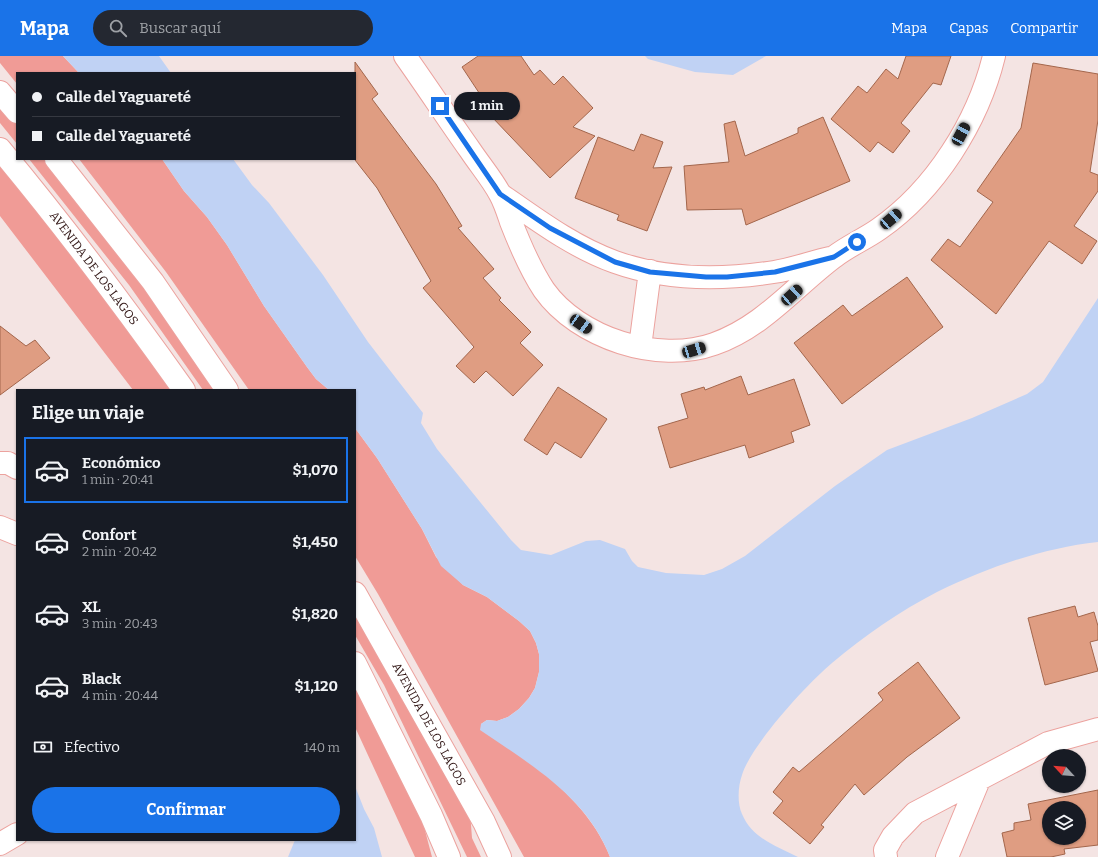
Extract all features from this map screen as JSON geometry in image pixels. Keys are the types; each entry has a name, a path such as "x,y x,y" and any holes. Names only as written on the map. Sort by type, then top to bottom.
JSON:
{"street":[{"path":"405,56 500,194 522,249 545,290 560,306 588,329 609,339 640,347 675,352 694,350 733,336 754,325 834,257 880,228 912,201 941,166 961,134 980,98 994,56"},
{"path":"0,92 16,111"},
{"name":"AVENIDA DE LOS LAGOS","path":"0,149 53,212 183,389"},
{"path":"57,160 154,282 226,389"},
{"path":"500,194 550,228 595,253 615,262 650,272 706,277 727,277 775,272 834,257"},
{"path":"640,347 650,272"},
{"path":"0,463 8,463 16,467"},
{"path":"0,527 16,534"},
{"name":"AVENIDA DE LOS LAGOS","path":"356,595 484,822 500,857"},
{"path":"356,666 431,815 449,857"},
{"path":"886,857 885,850 893,836 915,813 1048,743 1098,729"},
{"path":"947,857 979,780"},
{"path":"431,815 436,857"},
{"path":"0,844 16,835"}],"shaded area":[{"path":"0,56 63,56 78,72 16,72 16,83 0,63"},
{"path":"0,101 16,120 16,143 0,123"},
{"path":"30,160 49,160 66,180 218,389 202,389 129,285"},
{"path":"80,160 163,160 184,191 207,217 227,245 264,306 307,367 316,379 328,389 248,389 166,272"},
{"path":"0,164 129,330 171,389 132,389 0,216"},
{"path":"356,429 377,458 422,529 436,557 463,585 487,597 530,631 536,643 539,654 539,672 535,688 529,698 519,709 508,717 497,721 487,720 481,724 537,767 572,799 600,836 610,857 524,857 378,594 356,558"},
{"path":"356,608 470,812 472,838 481,857 467,857 384,685 356,637"},
{"path":"356,686 418,804 432,857 415,857 356,729"}],"water":[{"path":"63,56 159,56 170,72 78,72"},
{"path":"645,56 766,56 733,75 695,72 648,59"},
{"path":"163,160 234,160 252,185 269,203 323,275 368,342 423,413 421,423 437,449 511,540 521,550 551,555 586,541 600,540 625,549 632,561 638,567 666,573 704,575 722,569 745,556 835,486 887,450 972,418 1027,394 1043,382 1098,298 1098,542 1056,549 1015,560 975,575 937,592 909,607 857,643 832,663 809,685 781,716 756,748 747,762 739,789 740,810 746,822 752,829 773,845 798,857 610,857 600,836 587,817 556,784 480,730 481,724 487,720 497,721 508,717 519,709 529,698 535,688 539,672 539,654 536,643 530,631 487,597 463,585 441,566 422,529 377,458 356,429 356,389 328,389 316,379 264,306 227,245 207,217 184,191"},
{"path":"356,789 364,809 374,828 382,857 288,857 295,841 356,841"}],"building":[{"path":"478,56 521,56 534,75 540,70 554,85 563,76 593,108 573,127 595,136 550,178 491,116 493,114 462,67"},
{"path":"906,56 951,56 941,85 933,83 901,123 910,131 893,153 878,142 870,152 831,119 858,86 867,93 886,69 898,79"},
{"path":"355,62 378,94 372,99 436,184 462,226 458,228 494,269 483,278 501,298 499,300 531,332 520,343 543,365 513,396 486,371 474,383 456,366 474,347 423,288 431,281 377,188 355,160"},
{"path":"1033,63 1098,74 1098,120 1090,172 1098,175 1098,191 1074,226 1097,241 1082,264 1049,241 996,314 931,260 948,239 960,247 993,202 977,191 1021,128"},
{"path":"823,117 850,181 746,225 742,209 687,210 684,166 729,162 724,124 735,121 745,156 798,133 798,128"},
{"path":"641,134 663,142 653,168 672,167 647,231 617,220 619,215 575,198 598,137 634,151"},
{"path":"907,277 943,327 842,404 794,343 843,305 852,316"},
{"path":"0,326 26,346 35,340 50,358 0,395"},
{"path":"741,376 748,395 794,379 810,425 791,432 794,442 749,458 745,445 670,468 658,427 688,418 681,394 704,387 705,390"},
{"path":"558,387 607,419 581,458 555,442 547,455 524,440"},
{"path":"1075,606 1078,617 1094,612 1098,626 1098,640 1090,642 1098,671 1045,685 1028,618"},
{"path":"918,662 960,718 907,757 864,795 855,784 821,825 824,827 810,844 773,813 783,801 773,792 793,767 799,772 883,700 878,693"},
{"path":"1098,790 1098,845 1064,849 1065,854 1051,857 1007,857 1002,833 1014,830 1014,823 1031,820 1028,804 1042,801 1042,845 1086,845 1086,801 1043,801"}],"route":[{"path":"440,106 500,194 550,228 595,253 615,262 650,272 706,277 727,277 775,272 834,257 857,242"}]}
